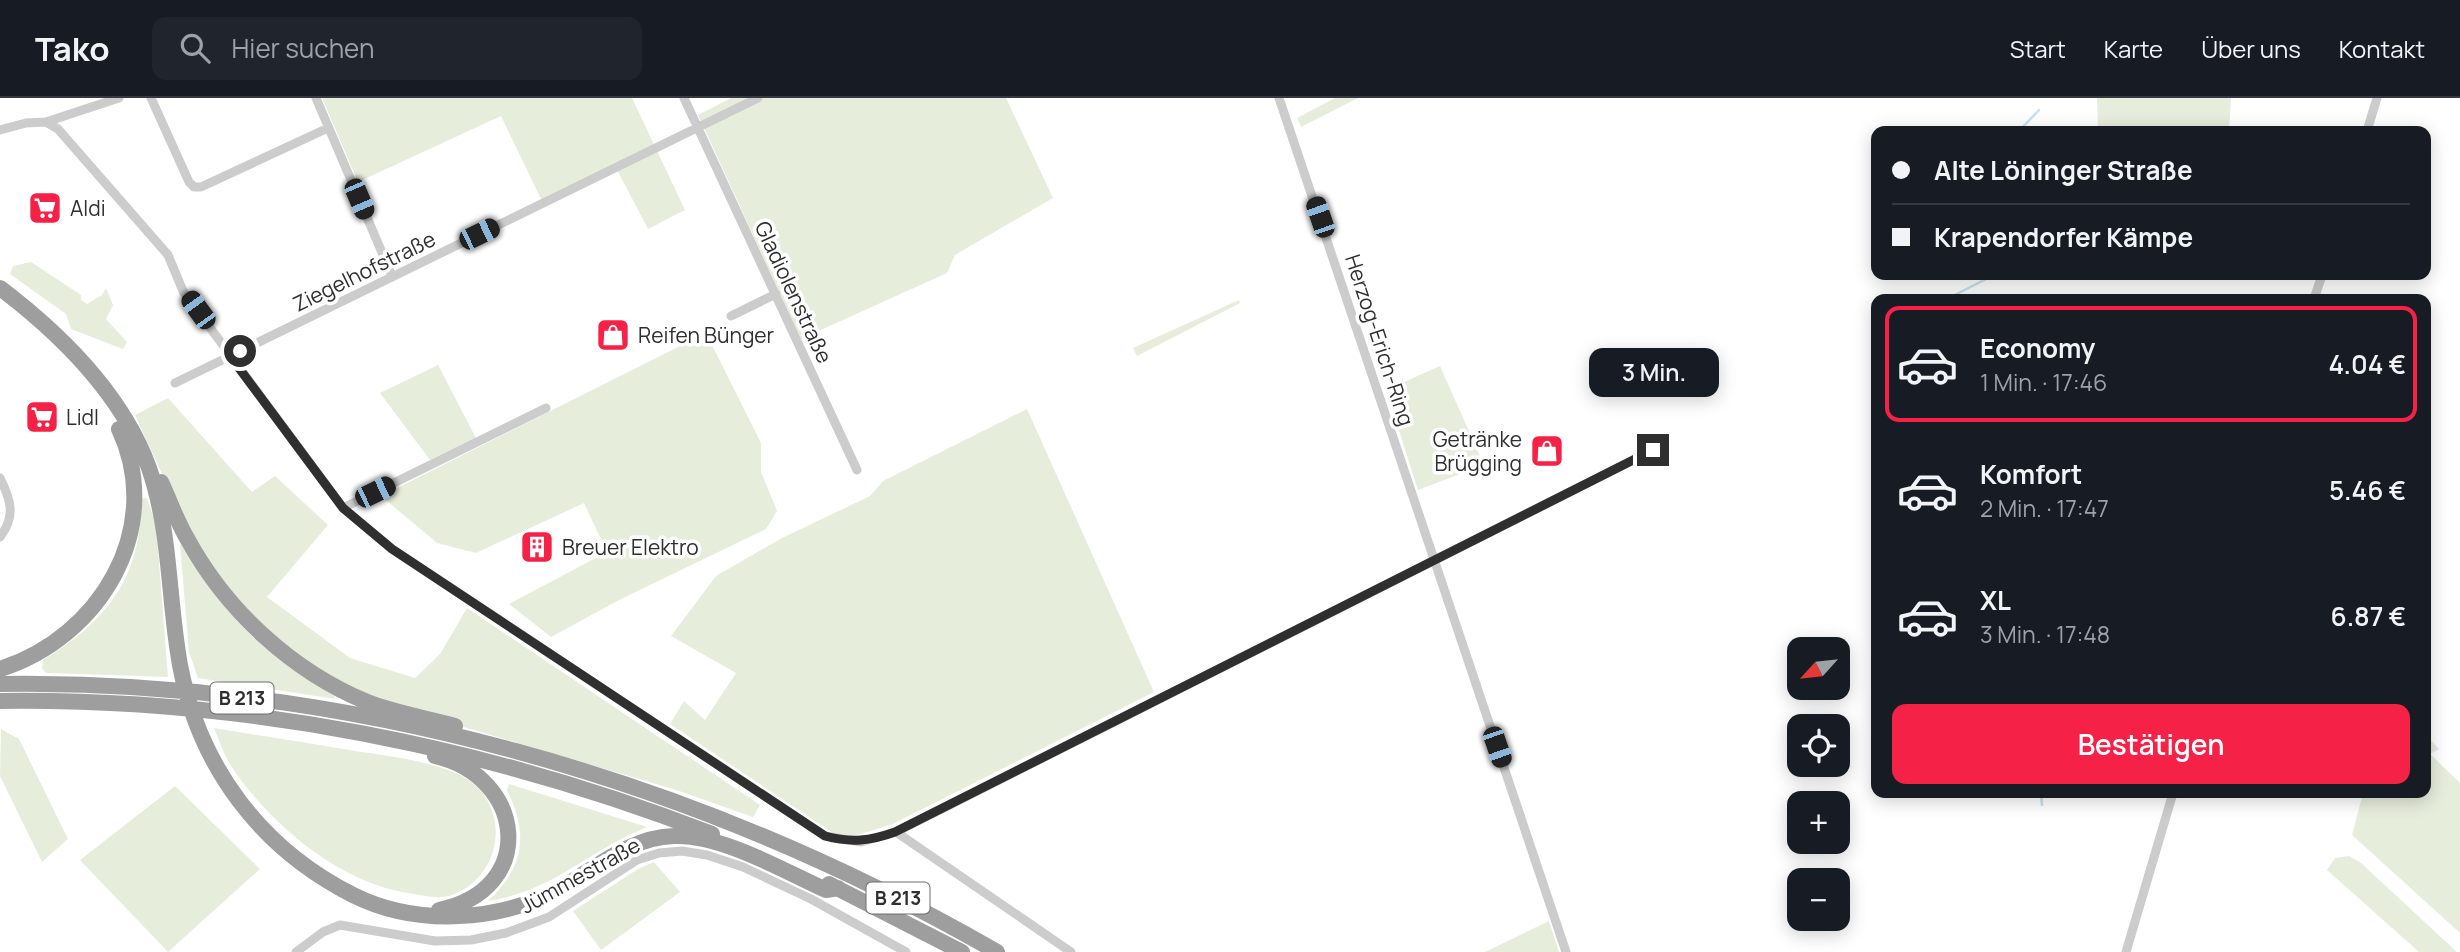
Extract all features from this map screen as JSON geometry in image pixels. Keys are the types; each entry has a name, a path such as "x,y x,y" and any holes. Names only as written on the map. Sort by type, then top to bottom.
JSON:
{"highway":[{"path":"0,288 54,335 99,394 126,444 134,479 127,543 114,578 91,612 59,641 25,661 0,669"},
{"name":"B 213","path":"54,335 108,392 148,467 168,550 180,663 195,723 211,759 232,792 255,822 286,852 355,896 382,906 423,914 472,917 503,911 561,887 642,841 675,835 703,839 747,855 826,890 838,888"},
{"path":"148,467 162,483 187,540 222,593 267,640 337,688 370,703 469,730 481,741"},
{"name":"B 213","path":"0,684 123,687 213,695 359,716 481,741 587,771 762,835 858,878 997,952"},
{"name":"B 213","path":"0,701 122,704 206,710 390,738 487,760 573,784 750,849 838,888 962,952"},
{"path":"390,738 402,748 442,758 475,773 501,800 508,828 505,861 495,881 478,897 452,908 423,914"}],"street":[{"path":"0,130 26,122 46,122 120,98"},
{"path":"151,98 189,182 194,187 201,187 328,128"},
{"path":"316,98 392,276"},
{"name":"Gladiolenstraße","path":"684,98 857,470"},
{"name":"Ziegelhofstraße","path":"175,383 758,98"},
{"name":"Herzog-Erich-Ring","path":"1279,98 1566,952"},
{"path":"2369,126 2377,98"},
{"path":"46,122 58,129 168,255 183,290 343,508 392,549 825,836 861,842 895,832 1653,450"},
{"path":"731,316 776,294"},
{"path":"343,508 546,408"},
{"path":"0,478 11,501 11,514 0,537"},
{"path":"2126,952 2172,798"},
{"path":"895,832 1071,952"},
{"name":"Jümmestraße","path":"296,952 334,927 351,925 403,938 435,941 471,940 506,933 549,917 637,859 682,851 707,855 743,867 811,900 906,952"}],"green space":[{"path":"322,98 632,98 685,210 648,229 614,164 541,199 501,116 358,182"},
{"path":"731,98 1006,98 1053,198 955,255 947,273 801,339 698,115"},
{"path":"1335,98 1358,98 1301,127 1297,118"},
{"path":"2097,98 2231,98 2229,126 2098,126"},
{"path":"31,262 81,295 81,300 87,304 102,295 106,288 113,305 106,319 127,342 123,349 71,329 66,314 10,274 13,266"},
{"path":"1239,300 1240,303 1137,356 1133,348"},
{"path":"706,333 761,443 761,472 777,511 766,529 619,600 551,637 509,604 607,552 584,503 476,553 437,543 381,496"},
{"path":"438,365 476,438 430,460 380,393"},
{"path":"1440,366 1484,465 1418,490 1386,390"},
{"path":"168,398 252,492 275,476 328,525 267,597 350,658 415,678 440,654 467,608 760,805 753,817 676,790 373,700 318,669 273,638 228,593 192,539 135,415"},
{"path":"1027,409 1154,692 893,824 854,836 833,833 670,724 684,701 705,720 736,673 671,636 716,576 782,538 870,496 883,481"},
{"path":"147,498 156,525 168,677 46,673 42,668 43,660 85,629 116,594 135,552 140,527 141,499"},
{"path":"180,544 217,597 241,625 269,652 300,675 333,693 335,699 198,678 189,652"},
{"path":"214,728 407,759 458,774 476,786 488,801 496,838 491,856 482,873 468,887 445,897 408,893 356,877 308,847 265,809 231,766"},
{"path":"1,729 19,739 68,839 42,862 0,776"},
{"path":"2431,740 2439,749 2431,753"},
{"path":"2431,755 2460,783 2460,933 2352,835 2362,798 2431,798"},
{"path":"509,784 647,827 533,888 488,901 509,876 519,850 518,822 507,790"},
{"path":"175,786 260,869 168,952 80,860"},
{"path":"2349,856 2361,863 2457,952 2419,952 2327,870 2335,858"},
{"path":"654,862 680,892 601,950 573,911 638,869"},
{"path":"1549,921 1559,952 1485,952"}],"waterway":[{"path":"2024,126 2039,110"},
{"path":"1957,294 1984,280"},
{"path":"2041,798 2042,805"}],"place":[{"name":"Aldi","path":"45,208"},
{"name":"Reifen Bünger","path":"613,335"},
{"name":"Lidl","path":"42,417"},
{"name":"Getränke Brügging","path":"1547,451"},
{"name":"Breuer Elektro","path":"537,547"}],"route":[{"path":"240,351 230,356 343,508 392,549 825,836 843,841 861,842 895,832 1595,482 1653,450"}]}
